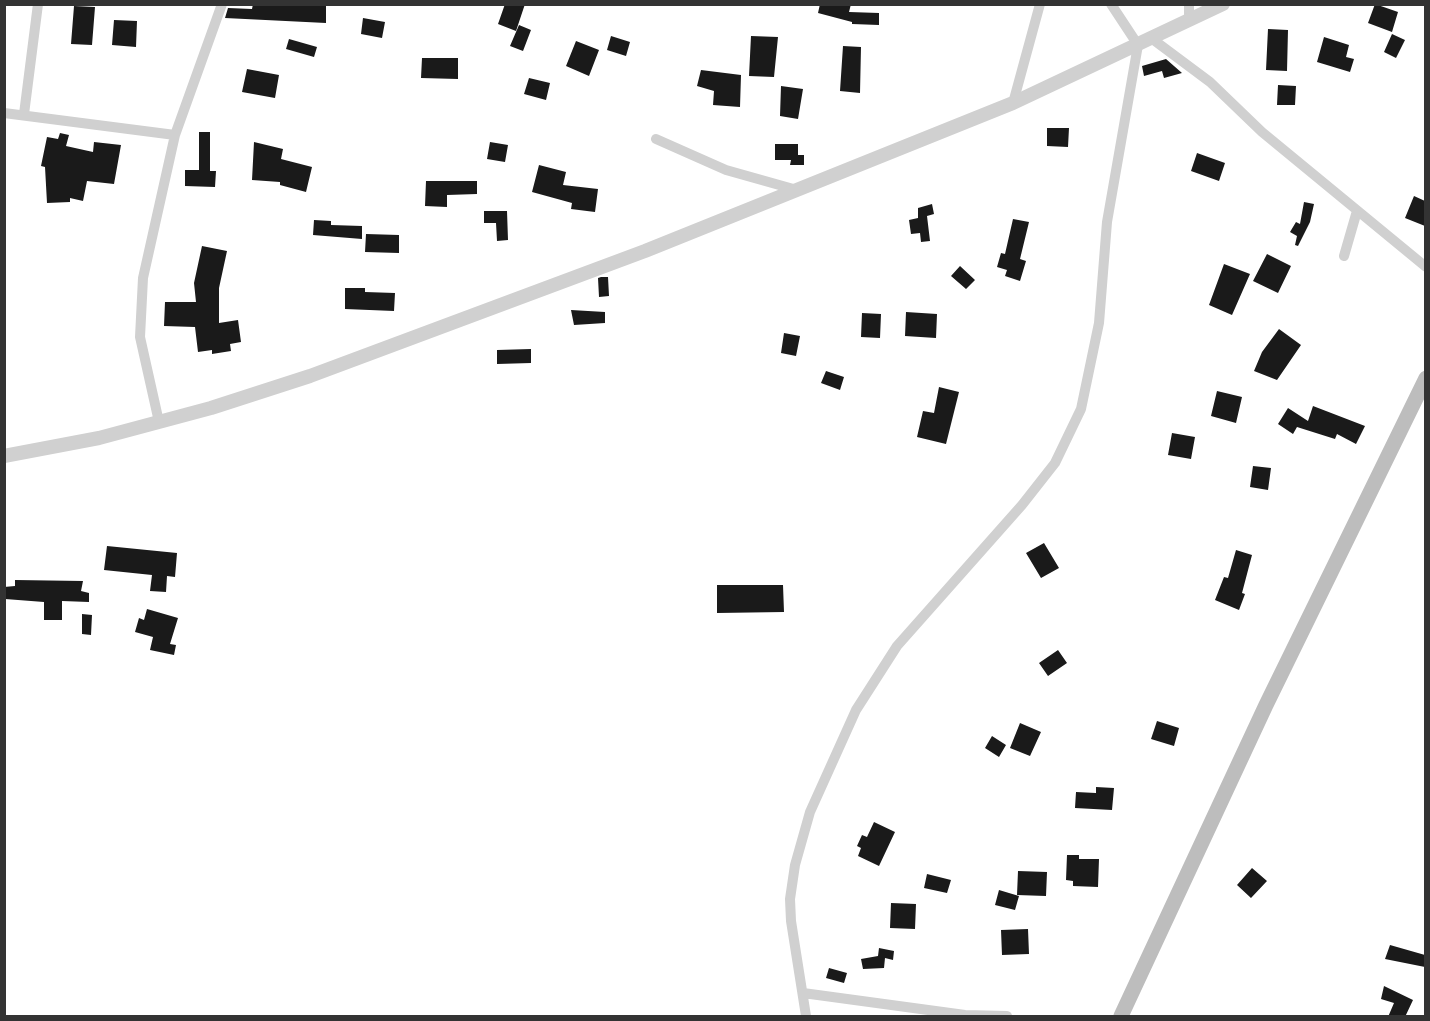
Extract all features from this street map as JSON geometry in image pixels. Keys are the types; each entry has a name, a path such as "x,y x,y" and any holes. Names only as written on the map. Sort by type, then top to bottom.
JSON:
{"main road":[{"path":"1121,1017 1266,705 1425,378"}],"street":[{"path":"24,114 38,4"},
{"path":"159,422 140,337 143,278 176,135 222,4"},
{"path":"1013,103 1040,4"},
{"path":"806,1017 791,921 790,899 795,865 810,812 856,710 897,646 1022,505 1055,463 1082,409 1099,323 1107,222 1138,45 1111,4"},
{"path":"1189,4 1189,20"},
{"path":"4,456 99,438 310,376 645,251 1013,103 1223,4"},
{"path":"1151,38 1210,82 1262,132 1425,267"},
{"path":"4,113 176,135"},
{"path":"656,139 726,170 797,190"},
{"path":"1344,256 1357,211"},
{"path":"802,993 978,1016 1007,1017"}],"building":[{"path":"253,4 326,4 326,23 225,18 228,8 252,9"},
{"path":"505,4 525,4 516,31 498,24"},
{"path":"820,4 851,4 849,12 879,13 879,25 852,24 852,22 818,13"},
{"path":"1375,4 1398,12 1392,32 1368,23"},
{"path":"74,6 95,7 92,45 71,44"},
{"path":"363,18 385,22 382,38 361,34"},
{"path":"114,20 137,21 136,47 112,45"},
{"path":"519,25 531,30 523,51 510,46"},
{"path":"1268,29 1288,30 1287,71 1266,70"},
{"path":"1392,34 1405,40 1396,58 1384,52"},
{"path":"611,36 630,42 626,56 607,50"},
{"path":"751,36 778,37 774,77 749,76"},
{"path":"1324,37 1349,45 1346,57 1354,59 1350,72 1317,62"},
{"path":"289,39 317,47 314,57 286,49"},
{"path":"576,41 599,50 589,76 566,66"},
{"path":"843,46 861,47 860,93 840,91"},
{"path":"422,58 458,58 458,79 421,78"},
{"path":"1166,59 1182,73 1164,78 1162,71 1144,76 1142,66"},
{"path":"247,69 279,75 275,98 242,92"},
{"path":"701,70 741,75 740,107 713,105 714,91 697,86"},
{"path":"529,78 550,83 546,100 524,94"},
{"path":"1278,85 1296,86 1295,105 1277,105"},
{"path":"781,86 803,89 798,119 780,116"},
{"path":"1047,128 1069,128 1068,147 1047,146"},
{"path":"199,132 210,132 210,171 216,171 215,187 185,186 185,170 199,170"},
{"path":"60,133 69,135 66,146 93,152 94,142 121,145 114,184 87,181 83,201 70,198 70,202 47,203 45,167 41,166 47,137 58,139"},
{"path":"254,142 283,149 281,159 312,167 306,192 280,185 280,182 252,180"},
{"path":"490,142 508,145 505,162 487,159"},
{"path":"775,144 798,144 798,155 804,155 804,165 790,165 791,160 775,160"},
{"path":"1197,153 1225,163 1219,181 1191,171"},
{"path":"539,165 566,172 563,185 598,189 595,212 571,209 572,203 532,192"},
{"path":"426,181 477,181 477,194 447,195 447,207 425,206"},
{"path":"1414,196 1425,201 1425,226 1405,218"},
{"path":"1304,202 1314,204 1310,222 1298,246 1295,245 1297,236 1290,232 1296,222 1300,224"},
{"path":"932,204 934,214 927,216 930,241 921,242 920,233 911,234 909,220 918,218 918,208"},
{"path":"484,211 507,211 508,240 497,241 496,223 484,223"},
{"path":"1013,219 1029,222 1020,259 1026,261 1020,281 1005,276 1007,270 997,267 1001,253 1005,254"},
{"path":"314,220 331,221 331,225 362,226 362,239 313,235"},
{"path":"366,234 399,235 399,253 365,252"},
{"path":"202,246 227,251 219,288 219,323 238,320 241,342 230,344 231,351 212,354 212,350 198,352 195,327 164,326 165,302 196,302 194,283"},
{"path":"1267,254 1291,266 1278,293 1253,281"},
{"path":"1224,264 1250,274 1232,315 1209,305"},
{"path":"960,266 975,280 966,289 951,276"},
{"path":"608,277 609,296 599,297 598,278"},
{"path":"345,288 365,288 365,292 395,293 394,311 345,309"},
{"path":"571,310 605,312 605,323 574,325"},
{"path":"906,312 937,314 936,338 905,336"},
{"path":"862,313 881,314 880,338 861,337"},
{"path":"1279,329 1301,345 1277,380 1254,371 1262,352"},
{"path":"784,333 800,336 796,356 781,353"},
{"path":"531,349 531,363 497,364 497,350"},
{"path":"826,371 844,377 840,390 821,383"},
{"path":"939,387 959,392 946,444 917,437 923,411 934,413"},
{"path":"1217,391 1242,397 1236,423 1211,416"},
{"path":"1313,406 1365,426 1356,444 1337,434 1335,439 1297,427 1293,434 1278,424 1288,408 1308,421"},
{"path":"1172,433 1195,437 1191,459 1168,455"},
{"path":"1253,466 1271,468 1268,490 1250,487"},
{"path":"1044,543 1059,568 1041,578 1026,553"},
{"path":"107,546 177,553 175,577 167,576 166,592 150,591 152,575 104,570"},
{"path":"1236,550 1252,555 1242,593 1245,594 1239,610 1215,600 1224,577 1228,578"},
{"path":"15,580 83,581 81,591 89,593 89,602 62,601 62,620 44,620 44,602 5,599 4,587 15,586"},
{"path":"717,585 783,585 784,612 717,613"},
{"path":"147,609 178,618 170,644 176,645 174,655 150,650 153,637 135,632 139,618 144,620"},
{"path":"82,614 92,615 91,635 82,634"},
{"path":"1058,650 1067,663 1048,676 1039,663"},
{"path":"1157,721 1179,728 1174,746 1151,739"},
{"path":"1020,723 1041,732 1030,756 1010,748"},
{"path":"992,736 1006,745 999,757 985,748"},
{"path":"1096,787 1114,788 1112,810 1075,808 1076,792 1096,793"},
{"path":"874,822 895,832 879,866 858,856 861,848 857,846 862,835 867,837"},
{"path":"1067,855 1079,855 1079,859 1099,859 1098,887 1073,886 1073,881 1066,880"},
{"path":"1252,868 1267,881 1251,898 1237,885"},
{"path":"1018,871 1047,872 1046,896 1017,895"},
{"path":"927,874 951,880 947,893 924,888"},
{"path":"999,890 1019,896 1015,910 995,905"},
{"path":"891,903 916,904 915,929 890,928"},
{"path":"1028,929 1029,954 1002,955 1001,930"},
{"path":"1390,945 1425,955 1425,967 1385,959"},
{"path":"879,948 894,951 893,960 885,958 884,968 863,969 861,959 878,956"},
{"path":"829,968 847,973 844,983 826,978"},
{"path":"1384,986 1413,1000 1405,1017 1388,1017 1394,1003 1381,999"}]}
